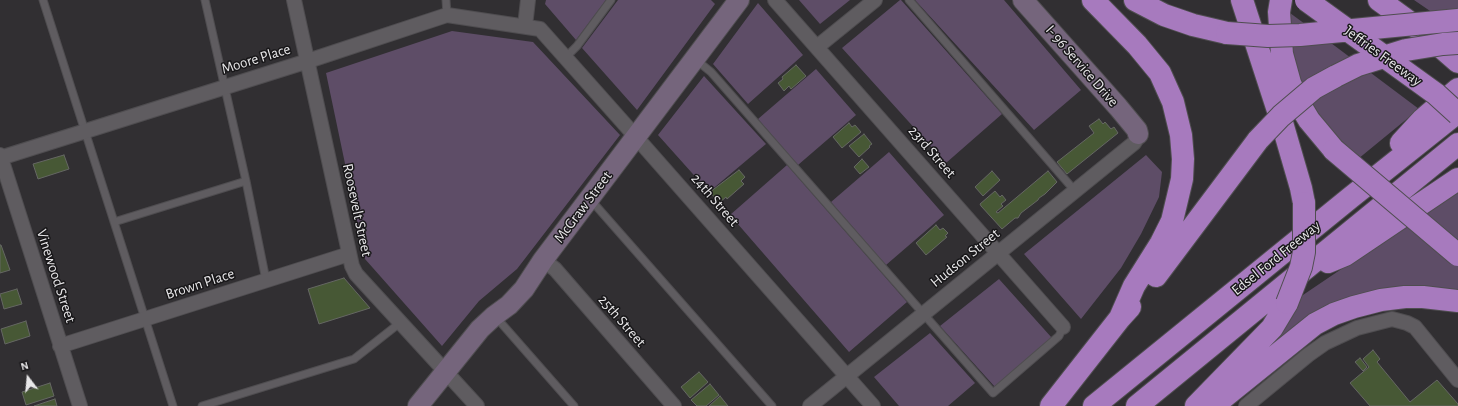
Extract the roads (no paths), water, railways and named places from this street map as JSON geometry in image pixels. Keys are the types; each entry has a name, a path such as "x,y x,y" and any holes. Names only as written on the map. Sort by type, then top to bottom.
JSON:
{"highway":[{"path":"1093,0 1137,45 1160,74 1173,102 1181,135 1183,159 1182,179 1172,221 1160,244 1134,286 1120,318"},
{"path":"1135,0 1164,15 1193,25 1227,33 1268,36 1300,35 1458,20"},
{"path":"1196,406 1272,328 1288,303 1301,267 1304,252 1304,203 1301,188 1283,126 1242,0"},
{"path":"1281,0 1279,12 1282,54 1290,83 1300,106 1309,120 1334,150 1458,255"},
{"name":"Jeffries Freeway","path":"1306,0 1436,94 1458,113"},
{"path":"1379,0 1426,35 1458,62"},
{"path":"1051,406 1120,318 1141,295 1258,140 1281,116 1314,88 1364,63 1406,50 1458,43"},
{"path":"1350,198 1423,119 1458,89"},
{"name":"Edsel Ford Freeway","path":"1094,406 1350,198 1458,113"},
{"name":"Edsel Ford Freeway","path":"1137,406 1458,144"},
{"path":"1301,273 1345,255 1458,179"},
{"path":"1213,406 1315,324 1334,314 1381,300 1405,297 1431,298 1458,302"}],"street":[{"name":"Roosevelt Street","path":"294,0 352,266 356,274 477,406"},
{"path":"525,26 528,0"},
{"name":"McGraw Street","path":"418,406 480,329 509,305 519,294 739,0"},
{"name":"23rd Street","path":"775,0 1063,327"},
{"path":"817,47 875,0"},
{"name":"I- 96 Service Drive","path":"1023,0 1118,107 1137,130 1138,134"},
{"name":"Moore Place","path":"0,157 308,61 447,14 525,26"},
{"name":"24th Street","path":"525,26 540,29 566,57 873,406"},
{"name":"Hudson Street","path":"810,406 1134,143 1138,137 1138,134"},
{"name":"Vinewood Street","path":"0,157 80,406"},
{"name":"Brown Place","path":"60,346 349,254"},
{"name":"25th Street","path":"543,260 555,269 674,406"},
{"path":"1251,405 1308,355 1325,343 1343,334 1392,319 1415,327 1458,380"}],"lane":[{"path":"43,0 173,406"},
{"path":"205,0 246,181 266,280"},
{"path":"446,0 447,14"},
{"path":"566,57 577,46 611,0"},
{"path":"909,0 1075,191"},
{"path":"695,59 716,78 993,393 1059,336 1063,327"},
{"path":"114,222 246,181"},
{"path":"590,199 772,406"},
{"path":"494,316 574,406"},
{"path":"202,406 354,359 401,322"}]}
